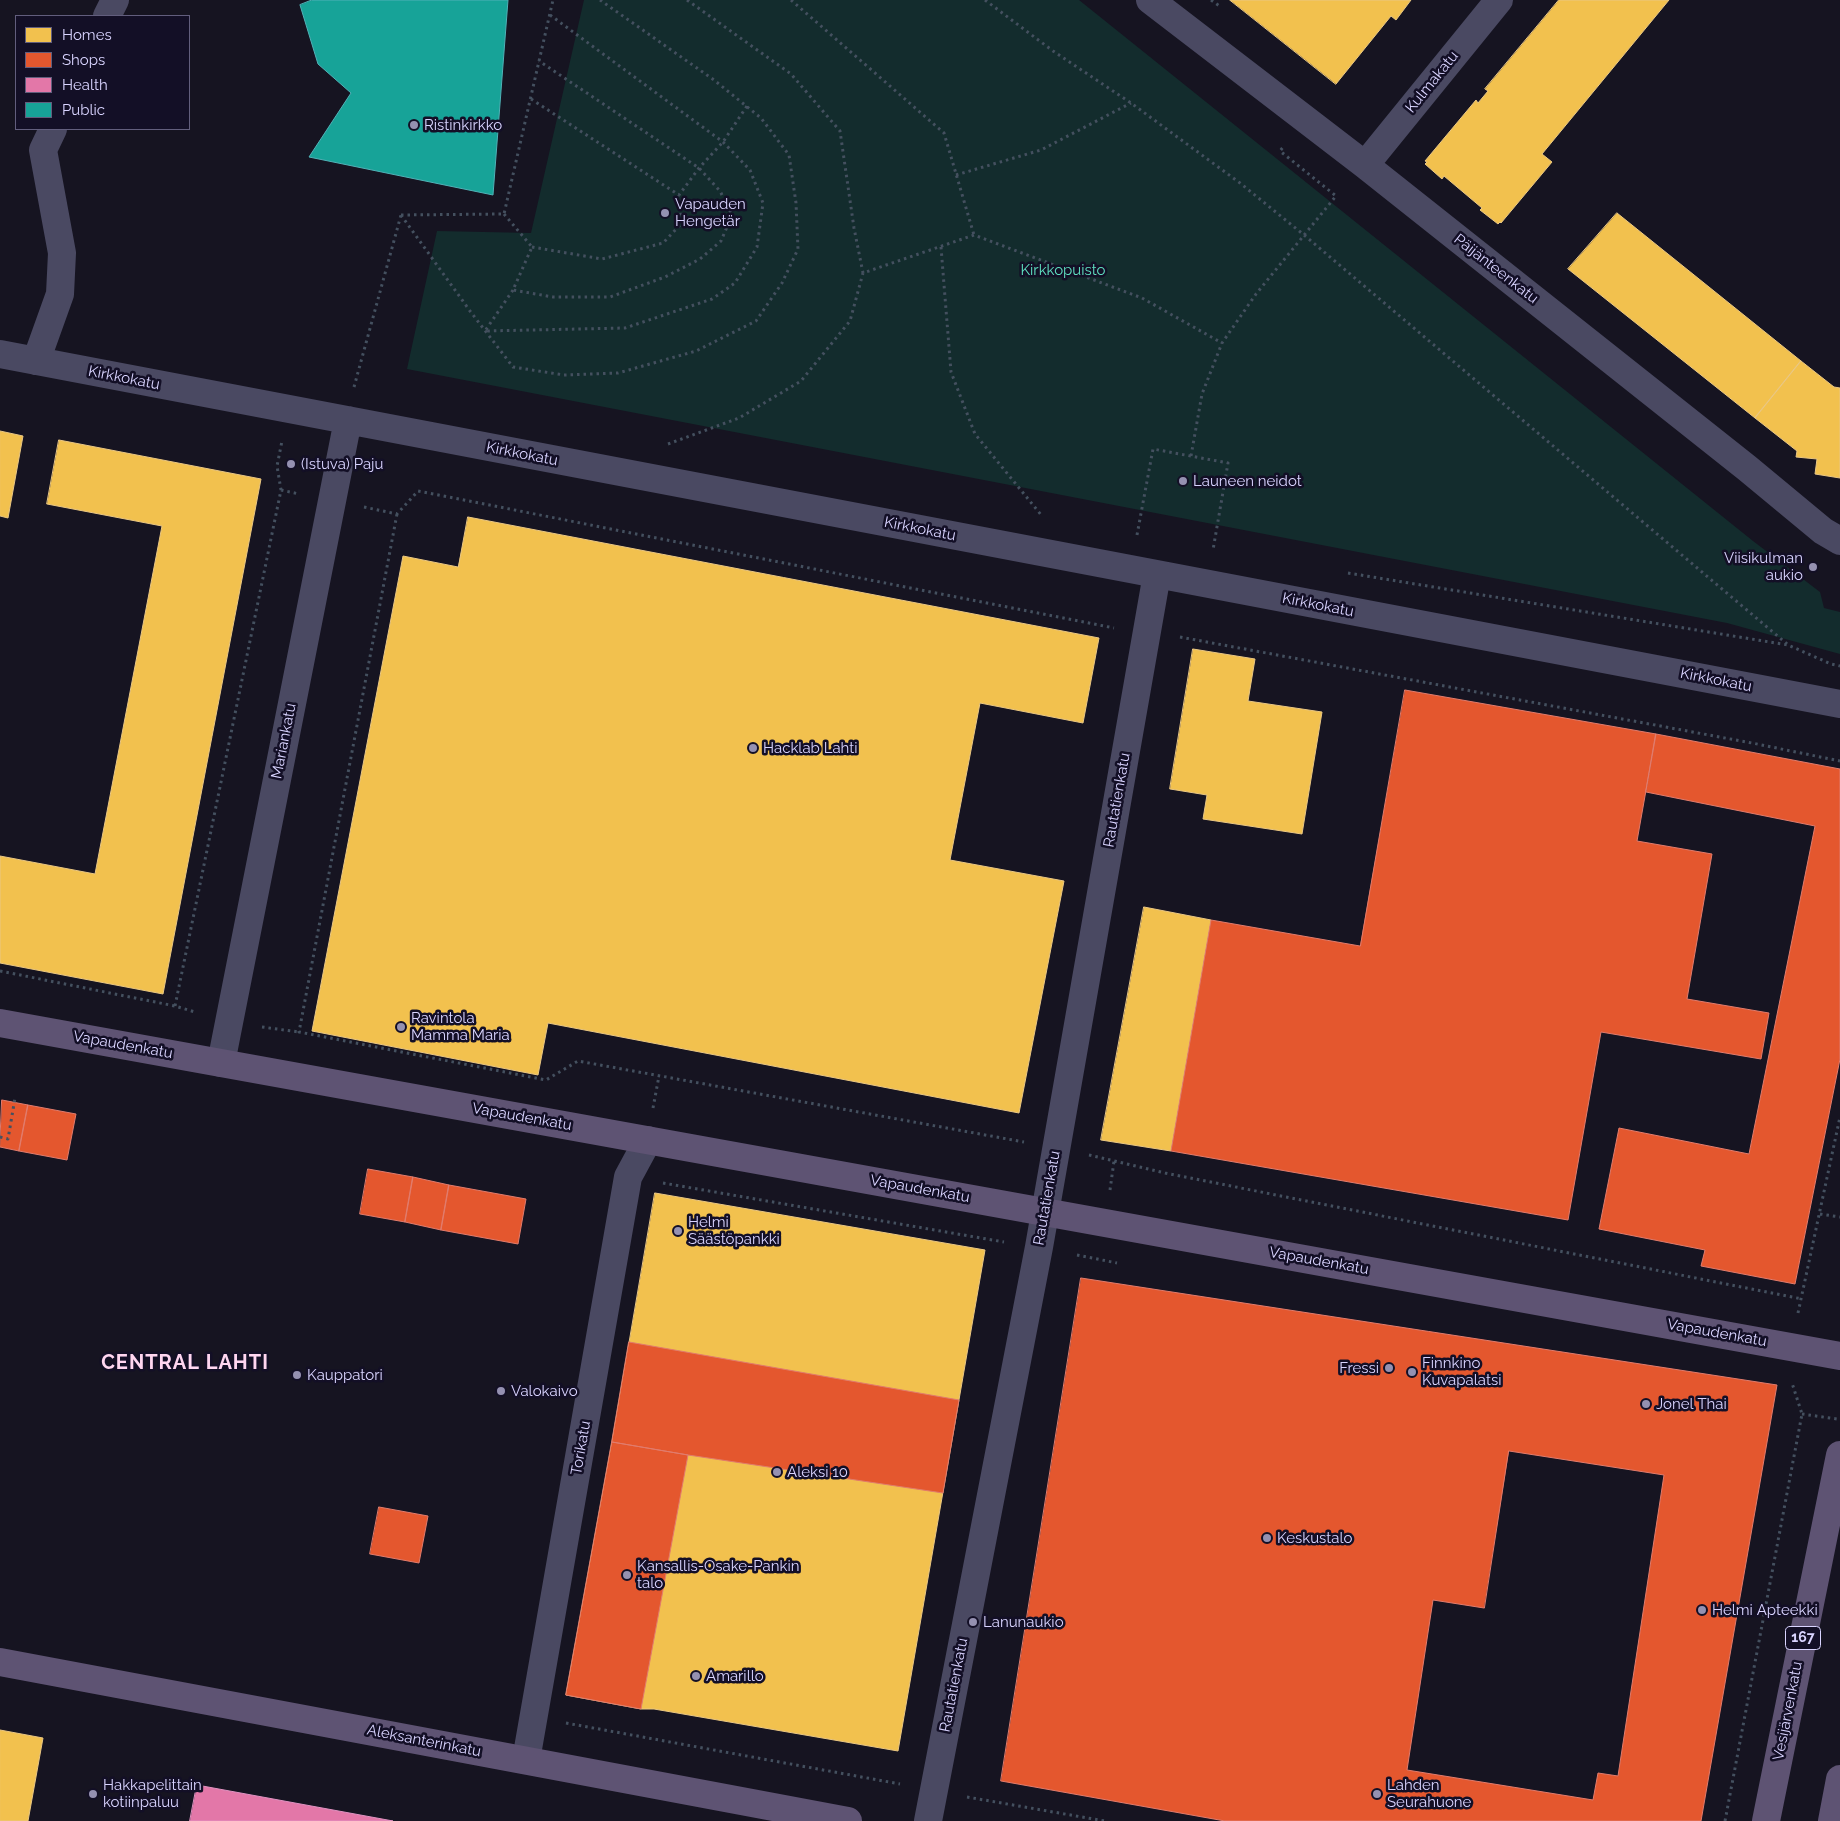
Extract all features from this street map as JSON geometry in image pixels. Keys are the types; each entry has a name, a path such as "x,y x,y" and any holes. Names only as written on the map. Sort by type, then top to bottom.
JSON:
{"main road":[{"name":"Vapaudenkatu","path":"0,1023 1840,1356"},
{"name":"Vesijärvenkatu","path":"1766,1821 1840,1455"},
{"name":"Aleksanterinkatu","path":"0,1662 848,1821"},
{"path":"1832,1821 1840,1779"}],"street":[{"path":"108,15 115,0"},
{"name":"Päijänteenkatu","path":"1150,0 1365,165 1831,536"},
{"name":"Kulmakatu","path":"1365,165 1500,0"},
{"path":"36,361 60,294 62,252 43,150 53,130"},
{"name":"Kirkkokatu","path":"0,354 288,409 350,407 1157,574 1840,704"},
{"name":"Mariankatu","path":"220,1063 350,407"},
{"name":"Rautatienkatu","path":"928,1821 1045,1212 1157,574"},
{"name":"Torikatu","path":"526,1760 628,1177 648,1140"}],"path":[{"path":"504,214 553,0"},
{"path":"401,215 513,367 564,375 618,373 696,351 756,321 782,283 798,249 796,203 789,155 761,118 747,106 714,80 600,0"},
{"path":"664,446 739,418 801,381 850,321 863,273 854,228 840,130 791,74 687,0"},
{"path":"791,0 944,133 974,235"},
{"path":"985,0 1053,51 1131,103 1240,183 1788,644"},
{"path":"485,331 626,328 712,299 735,282 757,247 763,203 750,170 723,142 550,15"},
{"path":"513,290 553,297 610,297 665,277 700,259 721,241 732,215 720,190 699,168 539,61"},
{"path":"531,99 679,195"},
{"path":"956,175 1042,150 1131,103"},
{"path":"504,214 532,247 602,259 663,243 681,224 679,195 699,168 723,142 747,106"},
{"path":"1191,456 1202,394 1222,342 1256,294 1336,196 1280,151"},
{"path":"401,215 504,214"},
{"path":"350,407 401,215"},
{"path":"863,273 974,235 1142,298 1222,342"},
{"path":"485,331 513,290 532,247"},
{"path":"941,247 950,372 975,434 1046,521"},
{"path":"175,1006 281,490 277,466 288,409"},
{"path":"1136,537 1153,450 1228,462 1213,551"},
{"path":"281,490 397,514"},
{"path":"299,1032 397,514 418,491 1119,629 1197,640 1742,741 1840,761"},
{"path":"0,971 175,1006 228,1022 299,1032 546,1080 578,1061 1056,1147 1165,1173 1802,1299"},
{"path":"0,1137 8,1139 15,1098"},
{"path":"1725,1821 1802,1414 1789,1373 1790,1346 1802,1299 1840,1117"},
{"path":"1820,1214 1840,1217"},
{"path":"1802,1414 1840,1420"},
{"path":"534,1717 1105,1821"}],"green space":[{"name":"Kirkkopuisto","path":"584,0 1079,0 1753,541 1820,592 1824,608 1840,612 1840,654 1727,623 407,369 437,231 531,233"}],"building: Homes":[{"path":"1230,0 1411,0 1396,20 1391,16 1336,84"},
{"path":"1559,0 1669,0 1542,154 1552,162 1501,223 1498,224 1444,176 1442,179 1425,164 1427,162 1425,161 1476,100 1478,103 1488,91 1485,89"},
{"path":"1617,213 1801,361 1755,418 1568,269"},
{"path":"1801,361 1834,387 1840,388 1840,478 1815,474 1817,459 1796,457 1797,451 1755,418"},
{"path":"0,431 23,436 8,518 0,516"},
{"path":"59,440 261,479 163,994 0,963 0,856 95,874 162,526 47,504"},
{"path":"468,517 1099,638 1083,723 980,703 950,860 1064,881 1019,1113 548,1023 538,1075 312,1031 403,556 458,567"},
{"path":"1193,649 1255,659 1248,701 1322,712 1302,834 1203,819 1207,795 1170,789"},
{"path":"1144,907 1211,920 1171,1151 1101,1140"},
{"name":"Aleksi 10","path":"655,1193 985,1250 898,1751 566,1695"},
{"path":"0,1730 43,1738 28,1821 0,1821"}],"building: Shops":[{"path":"1405,690 1656,734 1637,841 1712,854 1687,999 1769,1013 1761,1059 1601,1032 1568,1220 1171,1151 1211,920 1360,946"},
{"path":"1656,734 1840,769 1840,1059 1795,1284 1701,1266 1705,1250 1599,1229 1619,1128 1749,1154 1815,826 1646,792"},
{"path":"2,1100 28,1105 19,1151 0,1147"},
{"path":"28,1105 76,1114 67,1160 19,1151"},
{"path":"368,1169 413,1177 405,1222 360,1214"},
{"path":"413,1177 449,1185 441,1230 405,1222"},
{"path":"449,1185 526,1199 518,1244 441,1230"},
{"name":"Keskustalo","path":"1081,1278 1777,1385 1701,1821 1225,1821 1001,1781","holes":["1509,1451 1664,1475 1618,1776 1598,1773 1593,1800 1407,1770 1433,1600 1484,1608"]},
{"path":"629,1342 959,1400 943,1493 612,1442"},
{"name":"Kansallis-Osake-Pankin talo","path":"612,1442 688,1455 641,1709 566,1695"},
{"path":"379,1507 428,1516 419,1563 370,1554"}],"building: Health":[{"path":"197,1785 393,1821 190,1821"}],"building: Public":[{"name":"Ristinkirkko","path":"312,0 508,0 493,195 309,157 351,93 318,64 300,5"}],"place":[{"name":"Ristinkirkko","path":"414,125"},
{"name":"Vapauden Hengetär","path":"665,213"},
{"name":"(Istuva) Paju","path":"291,464"},
{"name":"Launeen neidot","path":"1183,481"},
{"name":"Viisikulman aukio","path":"1813,567"},
{"name":"Hacklab Lahti","path":"753,748"},
{"name":"Ravintola Mamma Maria","path":"401,1027"},
{"name":"Helmi Säästöpankki","path":"678,1231"},
{"name":"Fressi","path":"1389,1368"},
{"name":"Finnkino Kuvapalatsi","path":"1412,1372"},
{"name":"Kauppatori","path":"297,1375"},
{"name":"Valokaivo","path":"501,1391"},
{"name":"Jonel Thai","path":"1646,1404"},
{"name":"Aleksi 10","path":"777,1472"},
{"name":"Keskustalo","path":"1267,1538"},
{"name":"Kansallis-Osake-Pankin talo","path":"627,1575"},
{"name":"Helmi Apteekki","path":"1702,1610"},
{"name":"Lanunaukio","path":"973,1622"},
{"name":"Amarillo","path":"696,1676"},
{"name":"Hakkapelittain kotiinpaluu","path":"93,1794"},
{"name":"Lahden Seurahuone","path":"1377,1794"}],"district":[{"name":"CENTRAL LAHTI","path":"185,1363"}]}
